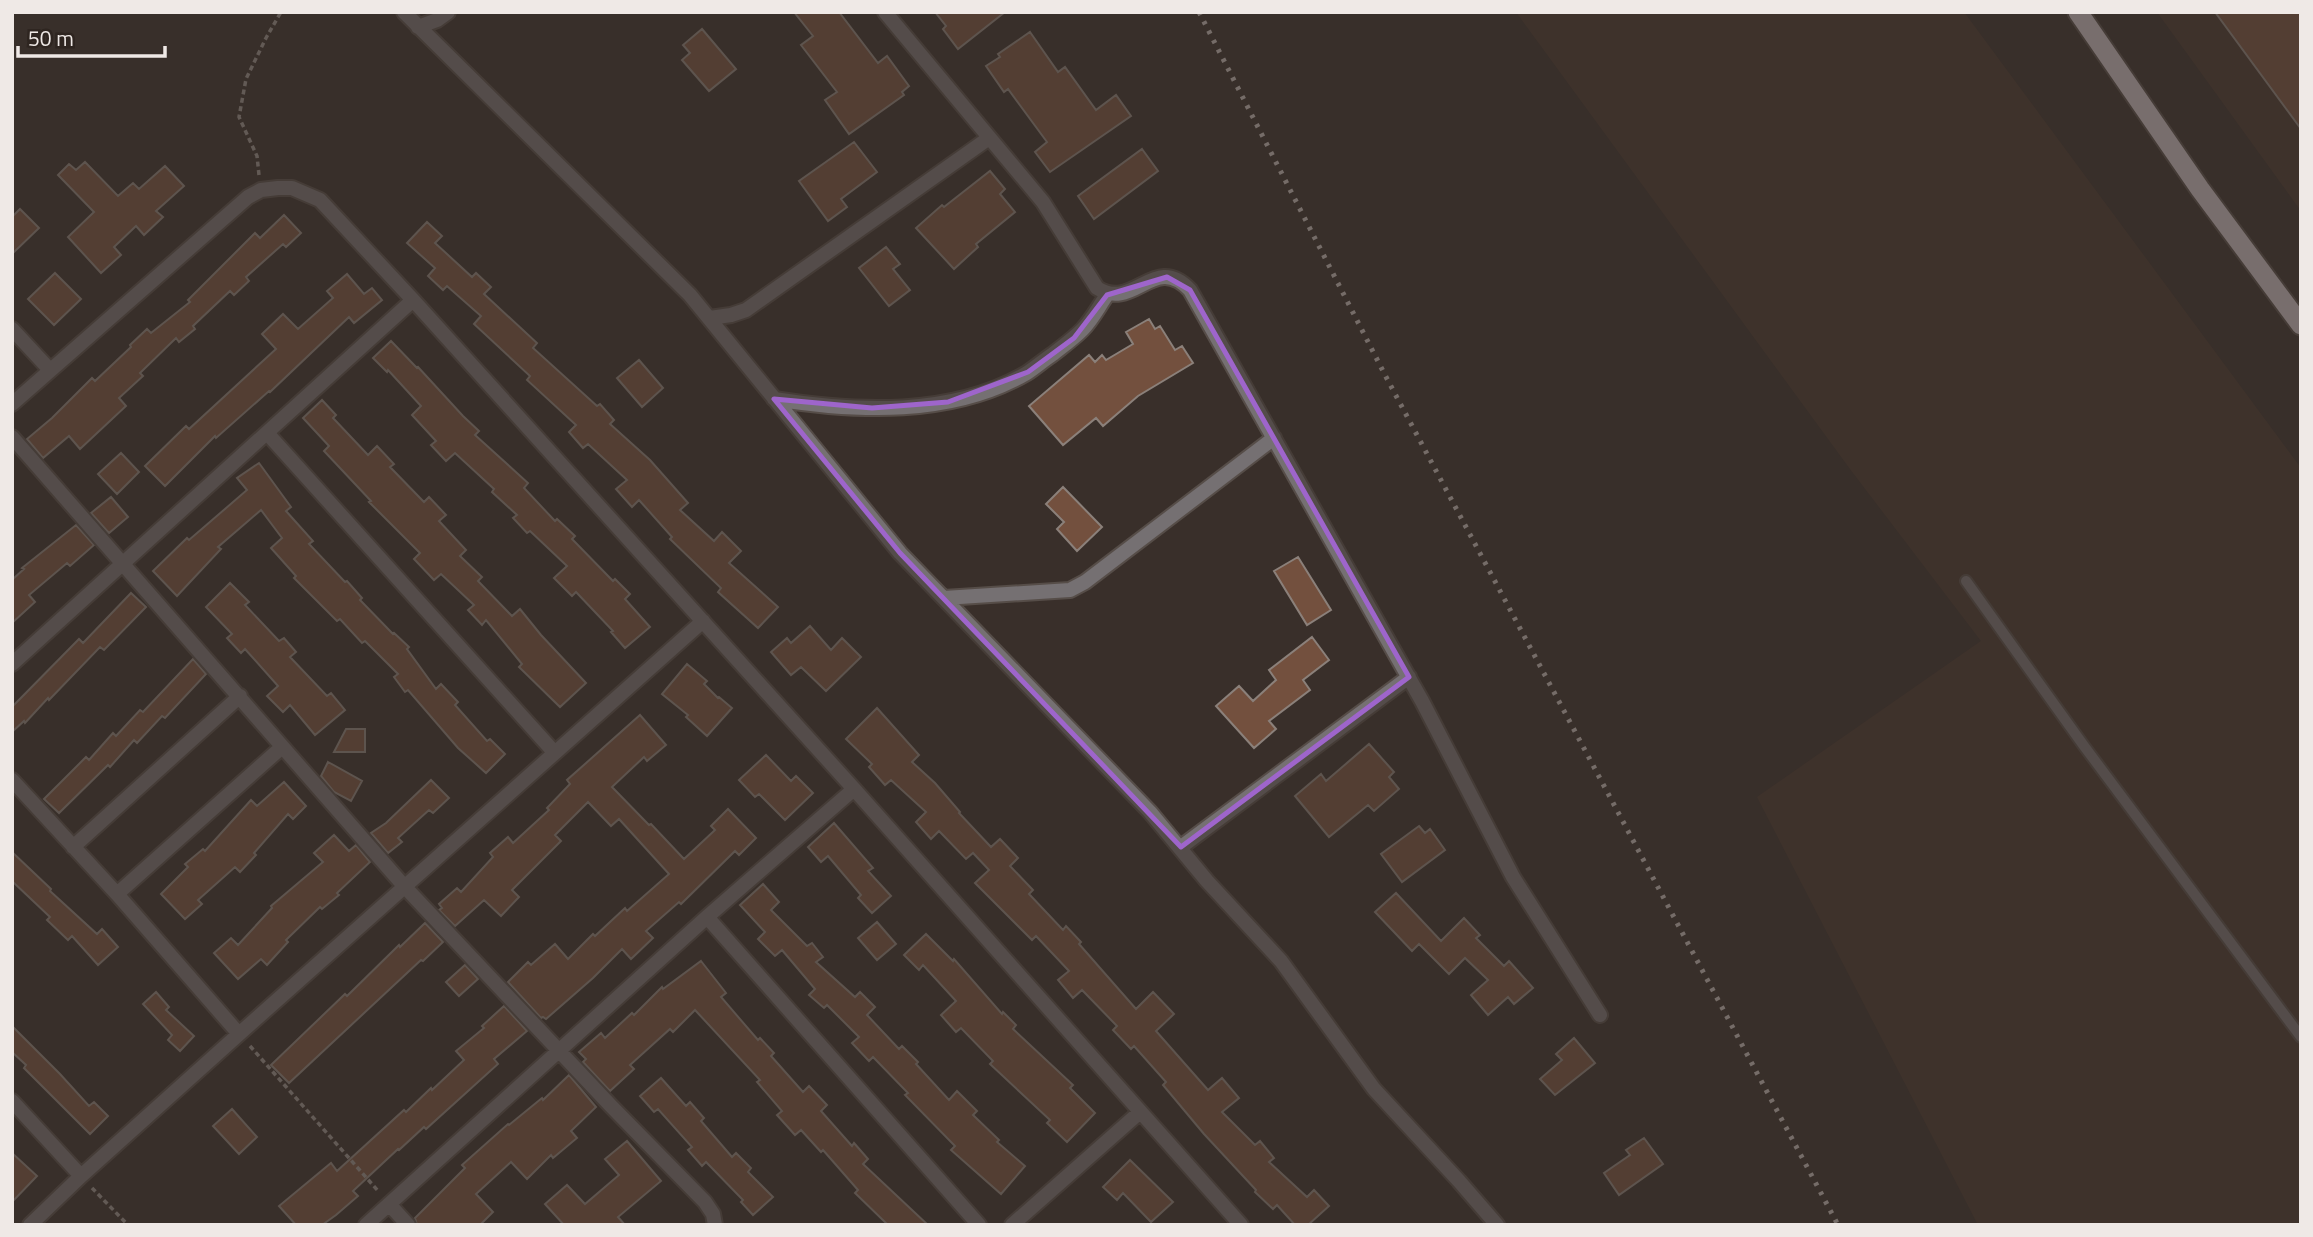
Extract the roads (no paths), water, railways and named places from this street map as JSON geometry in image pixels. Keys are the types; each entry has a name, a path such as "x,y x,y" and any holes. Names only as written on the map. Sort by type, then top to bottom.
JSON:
{"highway":[{"path":"2078,12 2200,189 2301,325"}],"street":[{"path":"404,12 690,295 901,553 1150,812 1207,881 1282,961 1374,1089 1497,1225"},
{"path":"418,27 437,20 448,12"},
{"path":"885,12 1043,202 1097,288 1107,295 1117,295 1167,276 1180,279 1189,290 1409,677 1513,877 1600,1015"},
{"path":"710,318 746,310 989,138"},
{"path":"12,404 248,197 261,190 292,188 320,200 854,789 1241,1225"},
{"path":"774,399 805,404 872,408 948,402 973,395 1006,383 1046,359 1084,327 1107,295"},
{"path":"12,664 413,300"},
{"path":"12,329 50,370"},
{"path":"267,433 554,752"},
{"path":"12,437 404,886 705,1202 713,1214 715,1225"},
{"path":"944,598 1070,590 1274,438"},
{"path":"30,1225 80,1176 703,621"},
{"path":"1181,847 1409,677"},
{"path":"73,847 240,696"},
{"path":"117,894 282,747"},
{"path":"12,780 117,894 239,1034"},
{"path":"366,1225 707,917 854,789"},
{"path":"707,917 979,1225"},
{"path":"12,1101 80,1176"},
{"path":"1012,1225 1140,1112"},
{"path":"389,1204 408,1225"}],"lane":[{"path":"1966,581 2084,747 2301,1037"}],"railway":[{"path":"1199,12 1385,375 1838,1225"}]}
